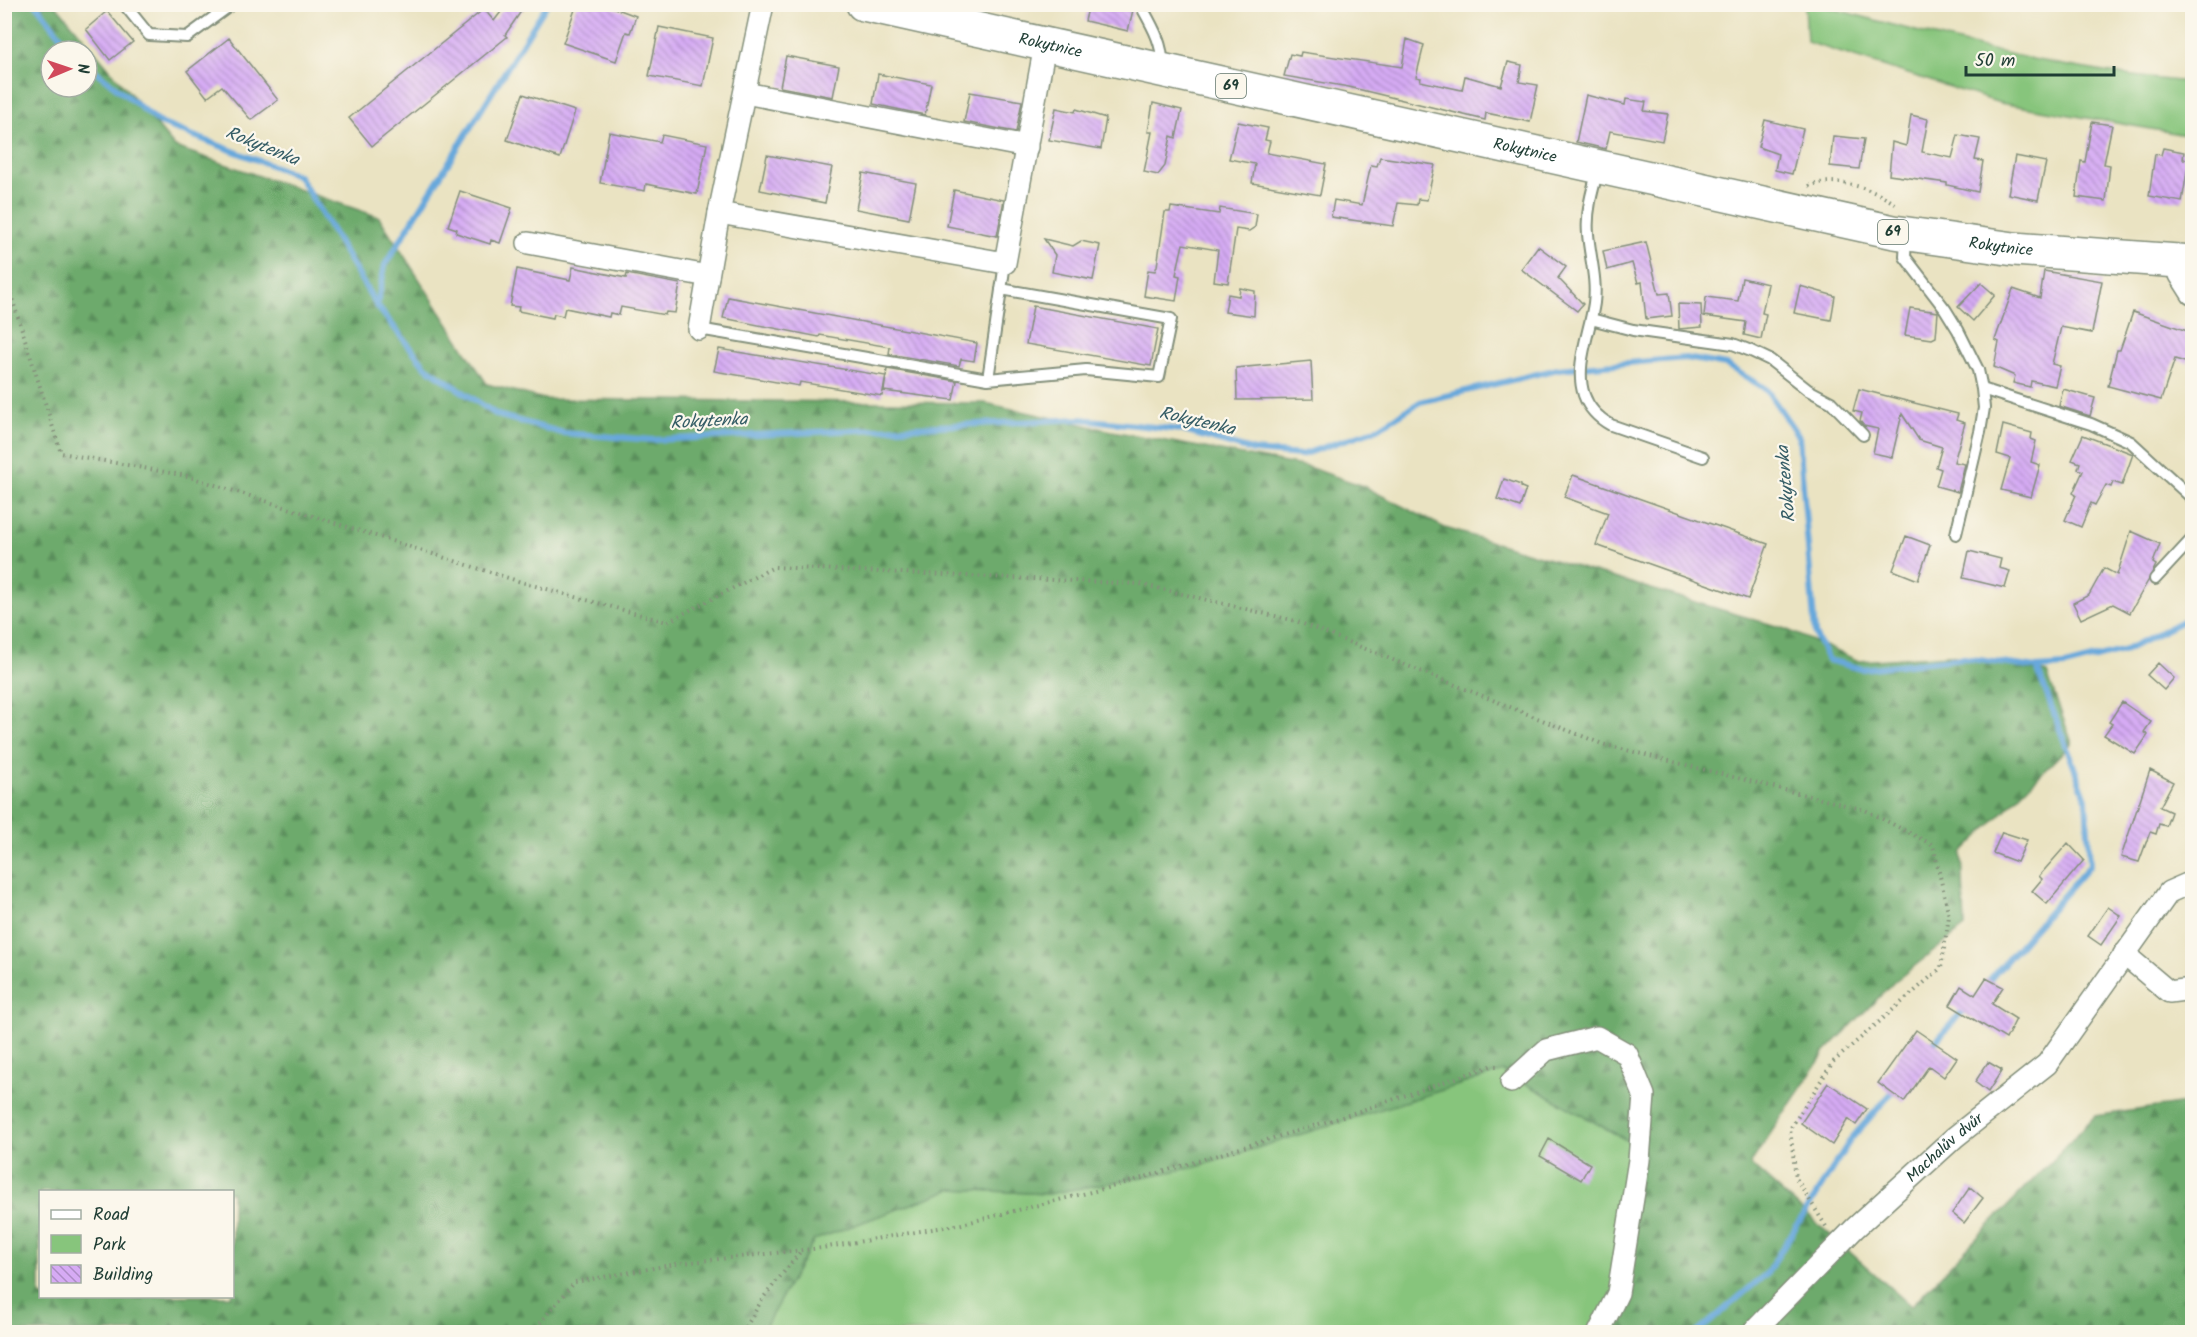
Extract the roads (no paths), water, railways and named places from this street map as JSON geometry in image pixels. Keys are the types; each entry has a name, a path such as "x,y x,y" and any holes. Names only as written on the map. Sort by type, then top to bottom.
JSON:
{"main road":[{"name":"Rokytnice","path":"863,4 1906,234 2014,249 2186,261"}],"street":[{"path":"699,329 719,213 764,4"},
{"path":"719,213 1005,263 1046,45"},
{"path":"745,93 1027,147"},
{"path":"528,243 708,276"},
{"path":"2186,261 2180,275 2193,294"},
{"name":"Machalův dvůr","path":"1753,1332 1838,1246 1956,1137 2047,1064 2169,892 2193,882"},
{"path":"2124,954 2169,992 2193,989"},
{"path":"1511,1082 1546,1050 1596,1037 1627,1054 1644,1095 1639,1160 1618,1293 1599,1332"}],"lane":[{"path":"124,4 149,35 187,37 232,4"},
{"path":"1140,4 1158,40 1163,56 1162,70"},
{"path":"1599,167 1588,216 1588,233 1595,277 1591,319 1583,359 1584,394 1599,418 1611,425 1703,457"},
{"path":"1906,234 1905,257 1945,309 1958,330 1978,370 1982,389 1984,408 1980,432 1956,534"},
{"path":"988,379 1005,263"},
{"path":"699,329 988,379 1086,370 1159,377 1171,319 1001,289"},
{"path":"1591,319 1633,330 1733,344 1751,351 1770,360 1808,390 1831,402 1863,435"},
{"path":"1982,389 2091,424 2131,442 2193,498"},
{"path":"2155,579 2193,539"}],"waterway":[{"name":"Rokytenka","path":"36,4 63,39"},
{"path":"377,306 385,265 547,4"},
{"name":"Rokytenka","path":"99,74 160,123 299,176 377,306 426,367 497,415 563,433 653,440 1081,419 1181,430 1254,451 1301,455 1377,429 1420,402 1558,369 1686,358 1726,365 1766,389 1799,437 1815,634 1828,660 1862,669 1964,658 2037,668 2065,666 2126,650 2192,616"},
{"path":"1985,985 2090,865 2086,799 2037,668"},
{"path":"1930,1048 1967,1006"},
{"path":"1698,1332 1767,1273 1851,1139 1896,1088"}]}
